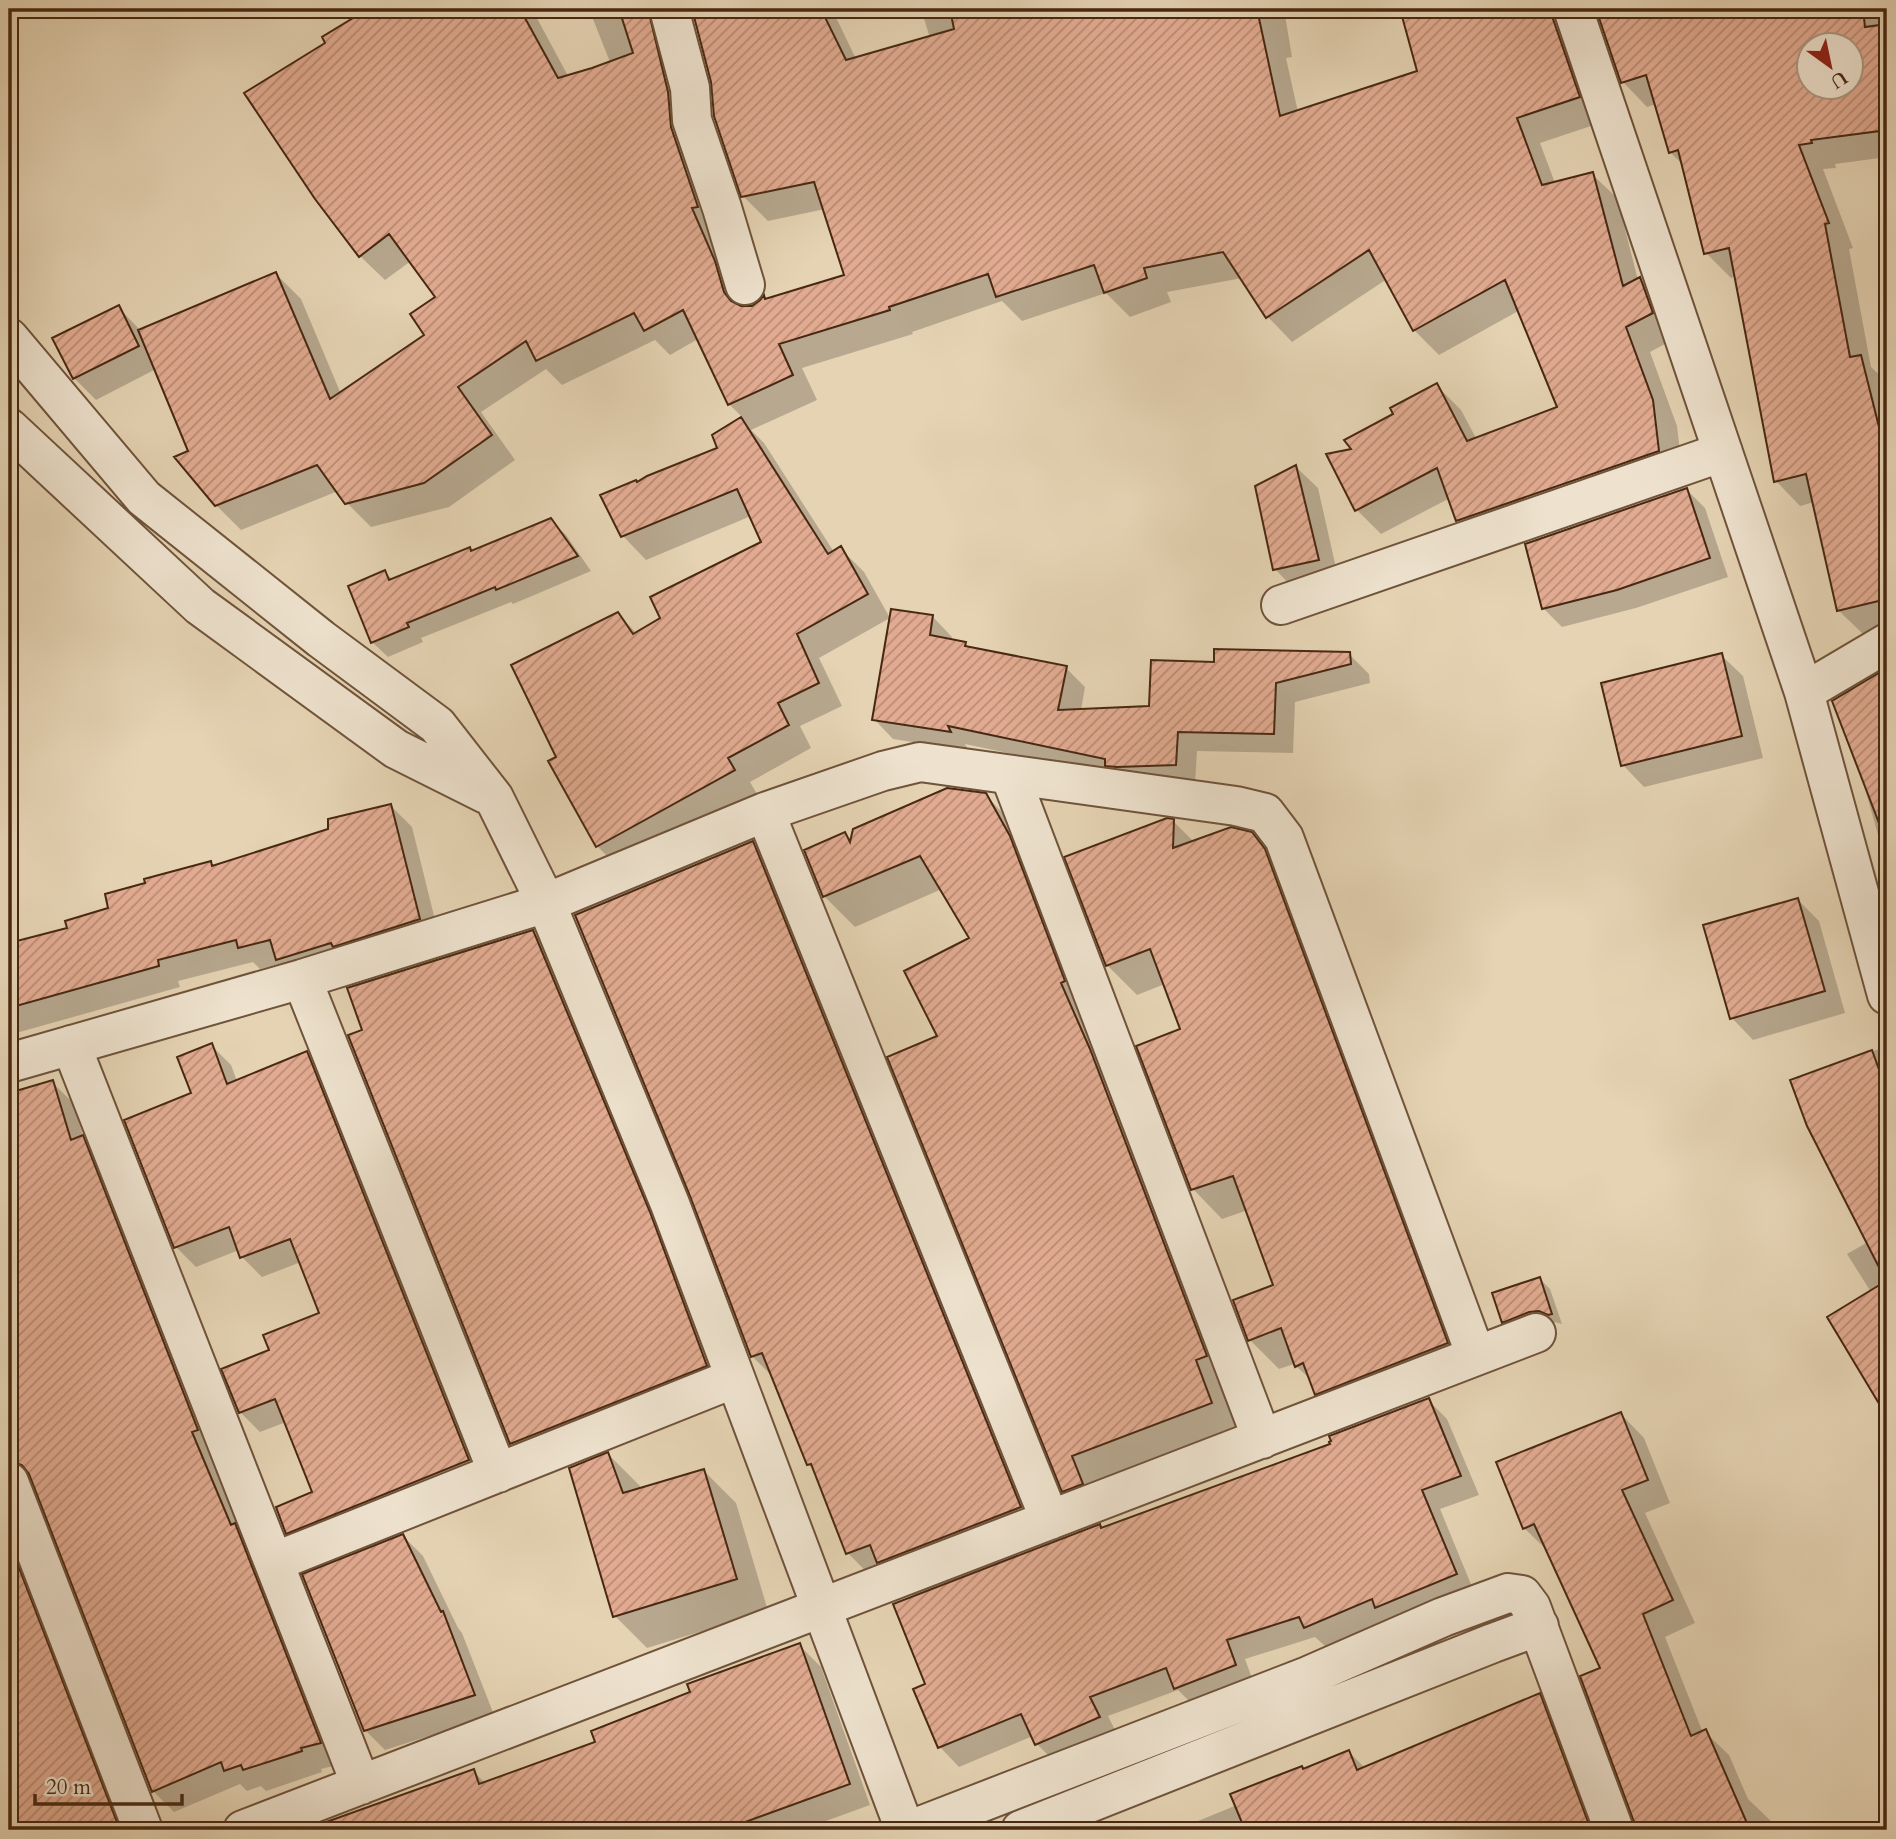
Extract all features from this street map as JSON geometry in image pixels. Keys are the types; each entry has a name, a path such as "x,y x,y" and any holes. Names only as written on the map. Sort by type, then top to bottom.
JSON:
{"street":[{"path":"669,9 690,88 692,120 746,285"},
{"path":"1573,9 1804,692 1887,995"},
{"path":"9,338 144,498 321,639 437,724 494,797 546,903 670,1203 821,1608 908,1830 1295,1681 1508,1593 1522,1595 1531,1607 1614,1830"},
{"path":"9,428 200,606 396,749 494,797"},
{"path":"1281,605 1723,452"},
{"path":"1804,692 1887,643"},
{"path":"9,1063 302,979 546,903 765,812 883,771 920,762 1236,806 1265,813 1284,838 1476,1356"},
{"path":"1010,775 1262,1439"},
{"path":"765,812 1050,1520"},
{"path":"302,979 498,1473"},
{"path":"71,1045 361,1785"},
{"path":"243,1830 1536,1333"},
{"path":"274,1562 735,1378"},
{"path":"9,1482 144,1830"},
{"path":"1021,1830 1539,1626"}],"building":[{"path":"368,9 520,9 558,78 633,53 619,9 648,9 668,92 671,127 698,207 692,208 715,261 724,292 731,301 741,306 752,306 764,295 765,299 844,275 814,182 741,197 714,116 711,82 692,9 821,9 846,60 954,29 950,9 1257,9 1280,116 1417,71 1400,9 1552,9 1552,16 1580,97 1517,118 1542,185 1593,172 1623,286 1640,277 1653,313 1626,327 1653,400 1659,451 1456,521 1437,468 1355,511 1326,454 1351,449 1344,440 1393,414 1390,408 1437,383 1467,441 1557,407 1505,280 1413,331 1369,250 1266,318 1223,252 1144,268 1147,278 1104,293 1094,265 996,297 988,274 889,307 890,310 779,344 793,375 728,405 683,310 644,331 634,313 536,361 526,341 458,387 492,435 424,483 345,504 317,465 215,506 174,457 188,451 138,330 276,272 330,399 424,335 410,314 435,297 389,234 359,257 315,199 244,93 325,43 322,37"},
{"path":"1596,9 1863,9 1865,27 1887,24 1887,130 1811,140 1812,143 1799,145 1829,223 1825,224 1850,357 1861,355 1886,455 1879,457 1887,494 1887,599 1837,611 1806,474 1774,482 1729,248 1704,254 1678,150 1669,153 1646,75 1621,83"},
{"path":"119,305 139,346 73,379 52,338"},
{"path":"741,417 828,554 841,546 868,594 797,634 819,683 778,703 789,725 728,758 735,770 596,847 548,761 556,757 511,665 618,612 633,634 660,618 650,597 761,542 737,489 621,537 600,495 717,448 712,435"},
{"path":"1296,465 1319,560 1273,570 1255,486"},
{"path":"1687,488 1710,558 1617,590 1542,609 1525,544"},
{"path":"551,518 578,556 407,623 409,627 371,643 348,586 385,570 389,580 470,547 471,551"},
{"path":"891,609 933,615 930,635 966,642 965,646 1067,666 1058,710 1149,706 1151,660 1214,662 1214,649 1350,652 1351,664 1276,683 1274,734 1178,732 1176,765 1105,766 1105,759 948,726 951,732 872,720"},
{"path":"1722,653 1742,736 1621,766 1601,683"},
{"path":"1887,668 1887,835 1884,836 1832,701"},
{"path":"947,788 986,793 1010,836 1065,981 1061,983 1090,1049 1207,1356 1196,1360 1212,1403 1072,1456 1083,1484 1062,1492 887,1057 937,1036 904,971 969,938 920,856 823,897 804,850 845,832 850,842 853,829"},
{"path":"391,804 420,919 333,947 331,943 276,960 270,940 238,948 236,940 158,960 159,966 9,1008 9,943 67,928 65,921 108,908 105,894 145,883 144,879 211,861 212,866 328,829 328,819"},
{"path":"1167,818 1174,819 1173,848 1231,827 1252,832 1265,849 1448,1343 1315,1395 1303,1363 1295,1367 1281,1328 1248,1341 1233,1300 1273,1285 1233,1176 1191,1190 1136,1046 1180,1029 1150,949 1106,966 1064,857"},
{"path":"753,841 1021,1507 877,1563 870,1545 846,1554 811,1464 807,1465 762,1353 751,1357 690,1196 575,915"},
{"path":"1798,898 1825,991 1730,1019 1703,925"},
{"path":"533,930 650,1212 707,1366 510,1444 348,1035 362,1030 347,988"},
{"path":"212,1043 227,1084 307,1051 469,1460 286,1534 276,1507 312,1492 275,1399 239,1413 221,1369 269,1350 263,1335 319,1313 290,1239 240,1258 229,1227 174,1248 124,1120 191,1093 177,1057"},
{"path":"1872,1050 1887,1092 1887,1417 1827,1317 1886,1281 1807,1126 1790,1080"},
{"path":"53,1080 71,1140 83,1135 198,1430 192,1432 231,1525 235,1523 321,1743 243,1770 241,1765 224,1771 221,1762 152,1792 29,1474 22,1465 9,1461 9,1093"},
{"path":"1540,1277 1552,1314 1529,1312 1502,1323 1492,1293"},
{"path":"1429,1398 1461,1476 1422,1490 1457,1574 1375,1608 1372,1599 1304,1628 1299,1617 1227,1640 1236,1665 1174,1689 1166,1668 1090,1697 1100,1717 1035,1745 1021,1714 938,1748 913,1689 925,1684 893,1604 1100,1524 1101,1528 1330,1444 1329,1436"},
{"path":"1621,1412 1648,1480 1622,1490 1673,1600 1643,1614 1691,1736 1706,1729 1750,1830 1635,1830 1580,1676 1600,1668 1534,1524 1523,1529 1496,1462"},
{"path":"608,1452 623,1493 704,1469 737,1579 613,1617 569,1468"},
{"path":"403,1534 441,1612 443,1611 475,1695 364,1731 302,1574"},
{"path":"9,1542 120,1830 9,1830"},
{"path":"800,1643 850,1784 745,1822 749,1830 319,1830 318,1825 474,1769 479,1784 595,1742 591,1731 690,1692 687,1684"},
{"path":"1540,1693 1591,1830 1245,1830 1230,1794 1349,1750 1357,1770"}]}
